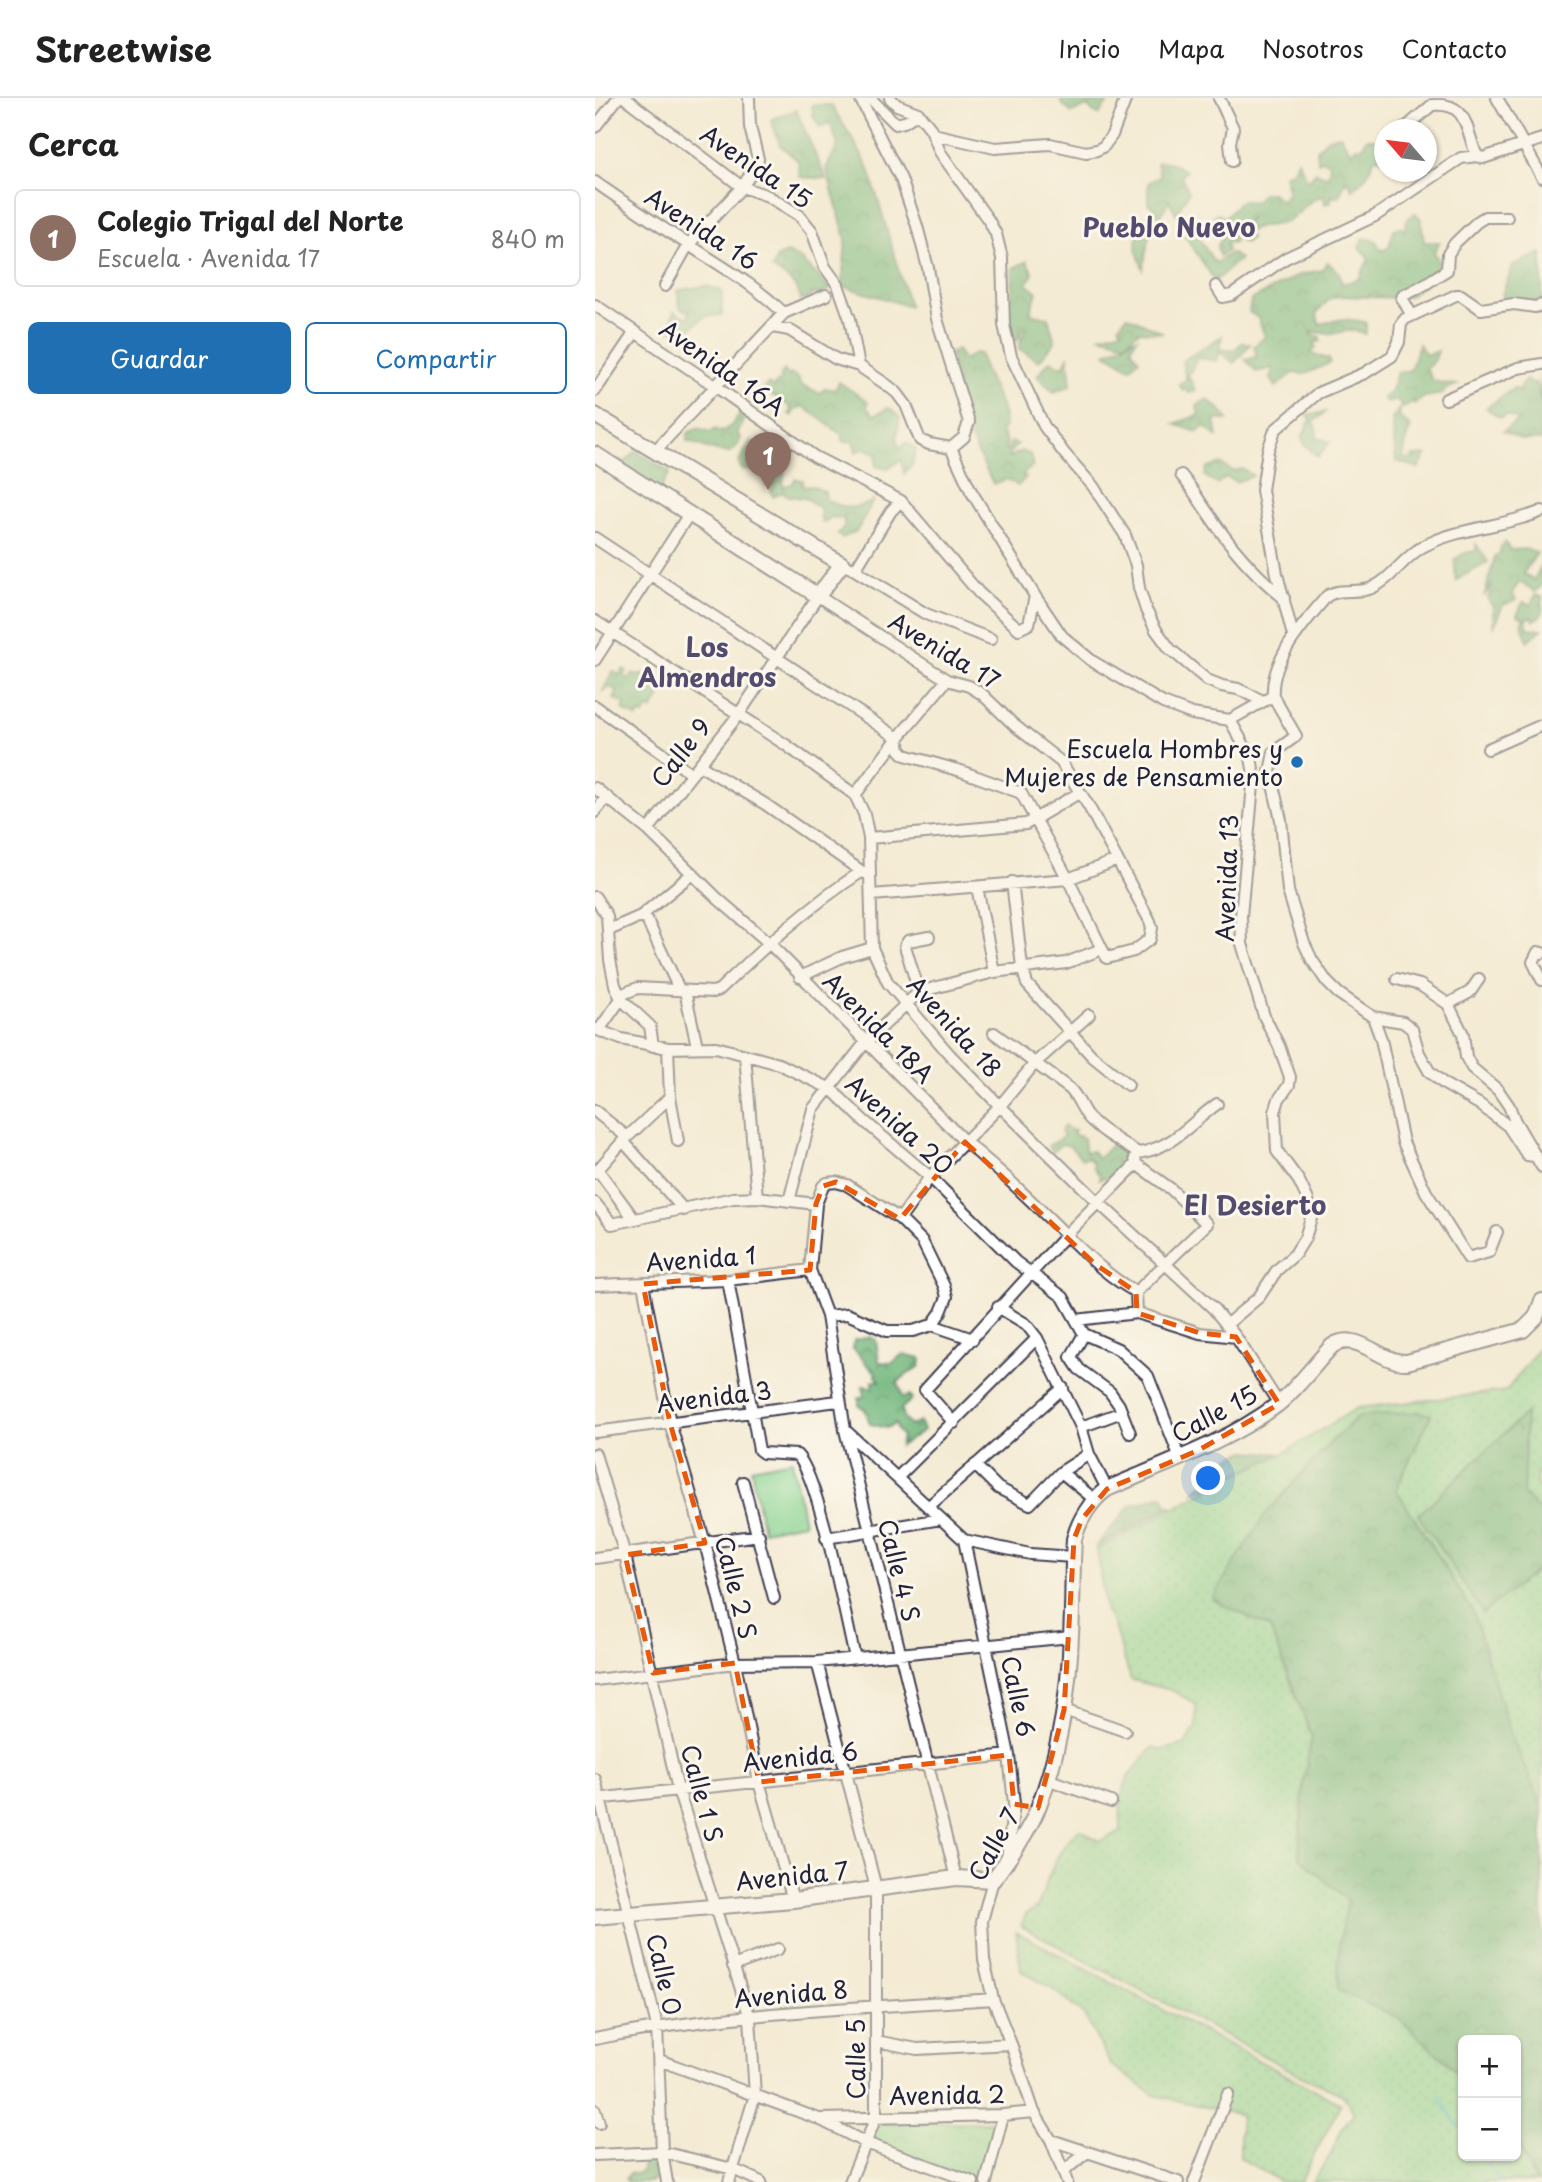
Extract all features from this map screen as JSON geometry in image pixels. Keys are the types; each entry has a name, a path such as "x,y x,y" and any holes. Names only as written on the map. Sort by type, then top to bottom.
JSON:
{"main road":[{"name":"Avenida 17","path":"595,415 849,567"},
{"name":"Avenida 17","path":"595,454 818,596"},
{"name":"Calle 9","path":"818,596 849,567"},
{"name":"Calle 15","path":"1073,1557 1076,1531 1094,1500 1107,1489 1180,1458 1245,1425 1279,1404 1332,1346 1339,1342 1351,1341 1396,1361 1407,1362 1523,1330 1536,1317 1542,1301"},
{"name":"Calle 7","path":"993,1880 1038,1808 1047,1779 1064,1710 1071,1637 1073,1557"},
{"name":"Avenida 7","path":"595,1917 793,1900 956,1878 993,1880"}],"street":[{"path":"595,127 618,98"},
{"name":"Avenida 15","path":"625,98 742,187 768,195 799,215 812,231 825,267 838,285 859,366"},
{"path":"665,286 688,245 742,187 756,166 758,159 750,127 749,98"},
{"path":"773,327 789,330 836,359 859,366 897,393 907,405 920,440 951,448 964,438 969,422 937,319 928,268 913,214 901,179 860,98"},
{"path":"870,98 896,124 918,113"},
{"path":"890,98 908,111 918,113 933,134 940,152 982,208 996,233 1002,258 1006,342 1011,356 1044,426 1093,486 1125,535 1136,565 1146,610 1156,630 1170,649 1206,680 1268,699 1296,736 1275,752 1270,772 1281,820 1288,891 1294,914 1304,943 1327,982 1373,1017 1402,1022 1412,1029 1419,1053 1429,1071 1508,1126 1527,1155 1534,1156"},
{"path":"933,134 995,148 1050,144 1086,152 1097,150 1104,146 1112,135 1126,98"},
{"path":"1219,98 1233,128 1230,143 1232,161"},
{"path":"1497,98 1542,177"},
{"path":"1415,119 1431,104 1451,105 1462,114 1476,156"},
{"path":"1216,286 1223,296 1232,295 1286,258 1374,216 1461,158 1483,158 1542,139"},
{"name":"Avenida 16","path":"595,182 760,290 784,313"},
{"path":"1411,314 1403,295 1416,291 1447,270 1448,254 1455,243 1477,222 1485,217 1507,217"},
{"path":"654,452 784,313 825,295"},
{"path":"1293,636 1277,574 1262,491 1268,450 1275,430 1318,393 1366,373 1392,356 1399,342 1401,324 1411,314 1456,295 1461,295 1481,309 1514,304 1535,307 1542,305"},
{"name":"Avenida 16A","path":"595,304 815,457 901,501"},
{"path":"595,391 635,332"},
{"path":"1446,399 1518,368 1542,364"},
{"path":"951,448 971,491 1062,636 1092,661 1163,703 1192,714 1230,720 1268,699 1293,636 1327,596 1370,588 1423,546 1542,511"},
{"path":"1181,475 1200,497 1208,514 1227,540 1271,588 1284,598"},
{"path":"849,567 901,501 979,593 1020,629 1029,624 1035,596"},
{"path":"595,660 689,514"},
{"path":"595,538 898,738 900,750 905,755 1019,792 1068,879 1102,949 1066,963 994,972 919,992 865,1043 813,1109 789,1201"},
{"name":"Avenida 17","path":"849,567 926,614 992,639"},
{"name":"Avenida 17","path":"818,596 947,680 969,686 982,694 1014,725 1061,762 1088,805 1152,928 1150,939 1134,951 1111,958 1105,957 1102,949"},
{"name":"Calle 9","path":"648,830 739,714 818,596"},
{"path":"595,621 739,714 855,795 947,680"},
{"path":"595,706 695,770 765,804 865,874 824,896 719,990 713,992 638,988 625,993 597,1030"},
{"name":"Avenida 13","path":"1226,1325 1259,1297 1277,1270 1295,1254 1305,1238 1311,1218 1308,1200 1299,1181 1277,1151 1275,1112 1279,1099 1289,1085 1290,1077 1264,1016 1242,944 1241,916 1254,775 1251,758 1230,720"},
{"path":"1488,749 1542,725"},
{"name":"Avenida 18A","path":"595,788 648,830 717,898 769,943 965,1142 1095,1265 1136,1292"},
{"path":"869,838 1025,824 1079,793"},
{"name":"Avenida 18","path":"855,795 864,814 869,838 865,874 872,895 872,948 888,983 904,1005 1000,1106 1098,1202 1213,1308 1236,1337 1279,1404"},
{"path":"595,812 607,797"},
{"path":"872,895 1068,879 1117,860"},
{"path":"609,930 641,916 693,873"},
{"path":"1012,882 1022,967 1027,985 1092,1056 1128,1085"},
{"path":"978,887 994,972"},
{"path":"595,897 607,916 610,960 621,999 650,1026 653,1045"},
{"path":"641,916 646,918 682,990 697,1046"},
{"path":"919,992 905,946 908,942 929,937"},
{"path":"800,977 842,957 872,948"},
{"path":"1542,953 1538,952 1533,962 1542,980"},
{"path":"1448,1004 1470,992 1479,978"},
{"path":"1397,979 1420,985 1448,1004 1463,1034 1466,1057 1472,1068 1497,1090 1509,1106 1542,1167"},
{"path":"900,1219 930,1177 1000,1106 1035,1063 1089,1015"},
{"path":"1373,1017 1381,1039 1403,1142 1426,1192 1468,1258 1489,1252 1497,1232"},
{"name":"Avenida 20","path":"597,1030 621,1039 668,1048 716,1047 779,1064 831,1088 863,1120 930,1177 1016,1262 1063,1297 1084,1334"},
{"path":"994,1033 1075,1094 1081,1108 1098,1127 1171,1189 1207,1224 1136,1292 1137,1313"},
{"path":"668,1048 670,1097 678,1140"},
{"path":"745,1055 757,1197"},
{"path":"634,1219 597,1171 603,1156 670,1097"},
{"path":"954,1423 925,1390 1137,1159 1172,1142 1217,1104"},
{"path":"595,1111 625,1139 684,1210"},
{"path":"810,1270 816,1204 823,1186 836,1182 847,1185 900,1219 922,1241 947,1297 932,1325"},
{"path":"595,1203 612,1224 733,1198 757,1197 816,1204"},
{"name":"Avenida 1","path":"595,1285 728,1280 810,1270"},
{"name":"Calle 4 S","path":"810,1270 827,1316 838,1401 956,1878"},
{"path":"728,1280 761,1452 789,1454 801,1460 807,1470 855,1658"},
{"name":"Calle 2 S","path":"643,1284 670,1423 705,1543 735,1663 759,1782 793,1900"},
{"path":"999,1307 1025,1324 1037,1338 1063,1388 1081,1427 1089,1454 1107,1489"},
{"path":"1076,1320 1137,1313 1200,1333 1236,1337"},
{"path":"827,1316 847,1314 887,1331 913,1331 932,1325 973,1339"},
{"path":"1130,1433 1110,1392 1079,1369 1071,1357 1084,1334 1118,1349 1147,1376 1180,1458"},
{"path":"897,1478 1037,1338"},
{"path":"928,1507 1063,1388"},
{"name":"Avenida 3","path":"595,1432 838,1401"},
{"path":"1081,1427 1122,1412"},
{"path":"845,1430 964,1540 1030,1554 1073,1557"},
{"name":"Calle 1 S","path":"595,1454 625,1555 678,1790 750,2018 755,2095 729,2182"},
{"path":"975,1465 998,1488 1030,1504 1061,1472 1089,1454"},
{"path":"1061,1472 1094,1500"},
{"path":"743,1482 775,1598"},
{"path":"826,1538 941,1519"},
{"path":"595,1558 759,1535"},
{"name":"Calle 6","path":"964,1540 1009,1755 1014,1804 1007,1861"},
{"path":"595,1680 735,1663 817,1662 1071,1637"},
{"name":"Calle 5","path":"817,1662 876,1888 876,2117 850,2182"},
{"path":"1064,1710 1125,1731"},
{"name":"Avenida 6","path":"597,1799 1009,1755"},
{"name":"Calle 0","path":"595,1779 597,1799 657,2026 662,2152 667,2182"},
{"path":"1047,1779 1111,1802"},
{"path":"1014,1804 1038,1808"},
{"name":"Calle 7","path":"993,1880 982,1921 984,1960 993,1999 1034,2112 1051,2140 1065,2176"},
{"path":"733,1966 778,1949"},
{"name":"Avenida 8","path":"595,2039 657,2026 993,1999"},
{"path":"876,2041 917,2049 1011,2044"},
{"path":"659,2060 819,2119 866,2143 973,2182"},
{"path":"1194,2182 1228,2094"},
{"path":"595,2110 599,2123"},
{"name":"Avenida 2","path":"819,2119 1034,2112"},
{"path":"986,2182 1003,2115"},
{"path":"1051,2140 1178,2182"},
{"path":"595,2155 662,2152 733,2169 761,2182"},
{"path":"1065,2176 1086,2152"}],"highlighted area":[{"path":"965,1142 1095,1264 1136,1292 1137,1313 1200,1333 1236,1337 1279,1404 1199,1450 1107,1489 1082,1519 1074,1539 1064,1710 1038,1808 1014,1804 1009,1755 759,1782 735,1663 653,1673 625,1555 705,1543 670,1423 643,1284 810,1270 816,1204 823,1186 836,1182 900,1219"}],"green space":[{"path":"1061,98 1115,98 1108,102 1099,115 1087,106 1072,113 1061,103"},
{"path":"812,105 831,105 869,169 909,306 842,286 846,239 826,168 838,146 830,123 821,128 813,116"},
{"path":"796,110 826,179 800,177 798,161 780,145 771,119"},
{"path":"1340,135 1351,152 1356,147 1362,147 1367,138 1374,139 1374,159 1367,175 1353,190 1346,179 1339,196 1331,197 1331,202 1325,204 1324,196 1318,197 1288,221 1250,231 1246,234 1251,238 1245,243 1240,241 1250,218 1243,224 1235,223 1234,243 1226,242 1227,251 1219,256 1217,247 1224,233 1213,217 1217,213 1225,218 1240,201 1256,201 1262,193 1272,193 1282,202 1288,190 1284,175 1294,170 1298,160 1308,181 1316,172 1328,177 1330,164 1323,160 1318,162 1317,149 1328,138"},
{"path":"1157,162 1169,162 1186,171 1181,176 1189,192 1176,214 1169,200 1149,237 1143,269 1136,249 1137,234 1143,238 1147,218 1157,211 1148,203 1148,183 1160,176"},
{"path":"1415,213 1421,219 1424,242 1440,242 1434,251 1439,262 1435,276 1409,296 1339,296 1329,299 1317,313 1319,324 1343,319 1366,322 1366,334 1354,330 1329,334 1311,331 1312,335 1319,336 1321,341 1314,343 1316,347 1311,354 1329,359 1330,363 1305,374 1293,373 1276,387 1271,379 1273,368 1256,372 1245,359 1257,357 1254,346 1265,337 1258,318 1249,312 1251,300 1299,275 1322,270 1327,262 1339,272 1342,284 1359,279 1369,258 1359,247 1364,238 1375,240 1382,251 1389,246 1394,229 1400,227 1404,230 1408,218"},
{"path":"1193,215 1191,226 1215,263 1230,253 1240,259 1215,281 1185,236 1185,221"},
{"path":"787,253 800,258 831,289 818,295 812,293 812,296 801,301 791,282 772,269 777,257"},
{"path":"1542,253 1542,302 1509,302 1502,295 1513,265"},
{"path":"1027,261 1033,274 1027,284 1037,292 1030,313 1048,317 1055,342 1039,361 1018,348 1026,329 1021,330 1020,337 1012,345 1004,335 1009,316 998,302 1012,298 1013,268"},
{"path":"707,286 722,291 722,315 706,316 684,333 669,330 674,311 687,318 690,312 680,308 678,290"},
{"path":"1127,316 1164,333 1139,331 1126,342 1137,338 1131,348 1139,359 1130,368 1106,353 1126,343 1100,336 1122,330 1119,325"},
{"path":"1222,336 1220,350 1236,349 1242,342 1250,344 1234,363 1220,352 1217,361 1197,358 1187,379 1190,379 1196,391 1188,393 1187,389 1183,390 1179,384 1186,380 1182,361"},
{"path":"1419,344 1426,355 1438,351 1426,369 1433,381 1457,385 1446,389 1443,394 1424,397 1414,405 1414,400 1404,408 1397,400 1387,403 1383,398 1390,393 1397,373 1410,370"},
{"path":"957,350 964,360 975,353 980,354 1003,412 1005,427 1001,430 1007,443 1005,449 1008,450 1011,442 1018,444 1009,453 1010,457 1021,451 1030,454 1033,466 1022,475 1026,477 1018,486 1007,479 993,484 969,435 950,353"},
{"path":"1068,357 1071,385 1054,392 1037,376 1050,360 1063,367"},
{"path":"784,370 787,375 792,374 799,379 800,384 819,393 826,388 835,390 839,382 868,402 867,408 874,415 889,408 900,417 897,438 899,449 907,442 916,449 912,465 904,474 901,459 889,467 876,466 876,453 864,448 856,452 853,441 843,442 842,432 839,433 803,406 794,411 792,416 789,414 789,406 763,389 768,384 773,387 782,379 780,376"},
{"path":"1540,375 1542,440 1522,440 1503,431 1519,420 1506,415 1501,418 1486,408 1514,388 1520,391 1526,379 1532,385 1536,382 1540,402"},
{"path":"1207,399 1222,411 1228,420 1215,420 1218,437 1204,426 1198,432 1174,424 1199,415 1197,406"},
{"path":"1401,406 1399,417 1411,427 1403,459 1416,459 1412,456 1426,455 1419,468 1396,461 1392,419"},
{"path":"1325,412 1313,423 1316,425 1317,437 1330,442 1318,457 1305,445 1302,438 1309,422 1312,422 1308,415"},
{"path":"740,413 747,416 737,434 741,437 738,445 730,452 687,441 688,433 696,429 709,432 715,429 721,432 732,425"},
{"path":"753,441 767,452 780,457 785,452 783,490 795,479 803,480 802,487 812,486 825,492 826,500 839,505 856,507 873,501 857,531 842,538 837,534 844,527 844,519 831,517 824,523 821,522 820,507 808,499 782,492 773,497 770,487 765,484 766,473 741,469 739,462"},
{"path":"636,451 670,472 659,491 611,457 625,462"},
{"path":"1221,464 1233,471 1243,469 1253,476 1236,482 1226,477 1217,484 1205,476 1207,468"},
{"path":"1505,542 1511,550 1525,549 1537,553 1523,574 1534,580 1542,565 1542,585 1535,592 1524,584 1518,584 1512,593 1516,600 1503,605 1493,628 1493,607 1488,600 1492,583 1484,597 1495,556 1501,553 1500,548"},
{"path":"1476,544 1488,562 1456,581 1454,559 1476,551"},
{"path":"1535,595 1542,597 1542,614 1534,621 1532,617 1526,619 1528,628 1542,629 1528,641 1521,622 1525,619 1517,615 1523,602 1531,605"},
{"path":"623,669 627,671 624,676 629,679 633,673 638,676 643,674 656,682 653,688 660,697 652,710 648,708 644,715 640,714 637,718 623,710 625,703 614,699 618,691 610,687 603,691 613,671 619,675"},
{"path":"1064,1126 1075,1130 1073,1134 1083,1138 1086,1152 1092,1151 1098,1158 1112,1145 1132,1155 1125,1174 1099,1179 1093,1163 1087,1157 1082,1159 1070,1146 1061,1144 1053,1152 1048,1146 1064,1136 1061,1131"},
{"path":"871,1337 876,1340 879,1362 892,1363 903,1354 921,1358 920,1366 898,1383 903,1398 910,1395 912,1399 901,1409 903,1417 910,1426 920,1422 924,1430 900,1446 902,1436 895,1423 887,1428 870,1424 865,1409 859,1406 859,1398 865,1396 863,1386 872,1388 873,1381 880,1381 875,1371 853,1349 854,1340"},
{"path":"1542,1344 1542,1452 1536,1483 1542,1489 1542,1513 1523,1494 1526,1414 1483,1613 1542,1566 1542,1806 1510,1733 1473,1612 1396,1489 1431,1415 1359,1416 1330,1443 1264,1516 1270,1628 1312,1737 1303,1784 1299,1856 1348,1901 1339,1943 1338,1990 1399,2018 1458,2073 1458,2161 1521,2161 1521,2151 1536,2182 1312,2182 1330,2156 1342,2128 1354,2113 1343,2095 1303,2077 1021,1926 1026,1914 1037,1908 1053,1866 1071,1837 1079,1829 1100,1841 1121,1831 1120,1800 1128,1777 1153,1747 1162,1750 1185,1744 1196,1727 1196,1704 1171,1690 1131,1680 1112,1621 1105,1610 1097,1549 1236,1475 1282,1454 1357,1408 1506,1391"},
{"path":"1420,1412 1431,1415 1396,1489 1473,1612 1510,1733 1542,1806 1542,2182 1536,2182 1521,2151 1521,2035 1458,2035 1458,2073 1399,2018 1338,1990 1339,1943 1348,1901 1299,1857 1303,1784 1312,1737 1270,1628 1212,1599 1264,1516 1330,1443 1360,1416"},
{"path":"1526,1413 1523,1494 1542,1513 1542,1566 1483,1613 1418,1515"},
{"path":"1246,1451 1282,1454 1193,1493 1231,1457"},
{"path":"792,1460 804,1523 763,1531 751,1468"},
{"path":"1163,1495 1167,1505 1171,1506 1095,1547 1131,1505"},
{"path":"1016,1932 1341,2104 1300,2182 1281,2182 1240,2158 1240,2115 1154,2095 1111,2065 1084,2015 1050,1987 1021,1971"},
{"path":"997,2122 983,2182 869,2142 877,2123"},
{"path":"642,2158 660,2158 661,2175 650,2182 627,2182 625,2179 630,2173 643,2171"}],"waterway":[{"path":"1439,2096 1458,2125"},
{"path":"1485,2161 1501,2182"}],"place":[{"name":"Colegio Trigal del Norte","path":"768,490"},
{"name":"Escuela Hombres y Mujeres de Pensamiento","path":"1297,762"}],"district":[{"name":"Pueblo Nuevo","path":"1169,226"},
{"name":"Los Almendros","path":"707,661"},
{"name":"El Desierto","path":"1255,1204"}]}
